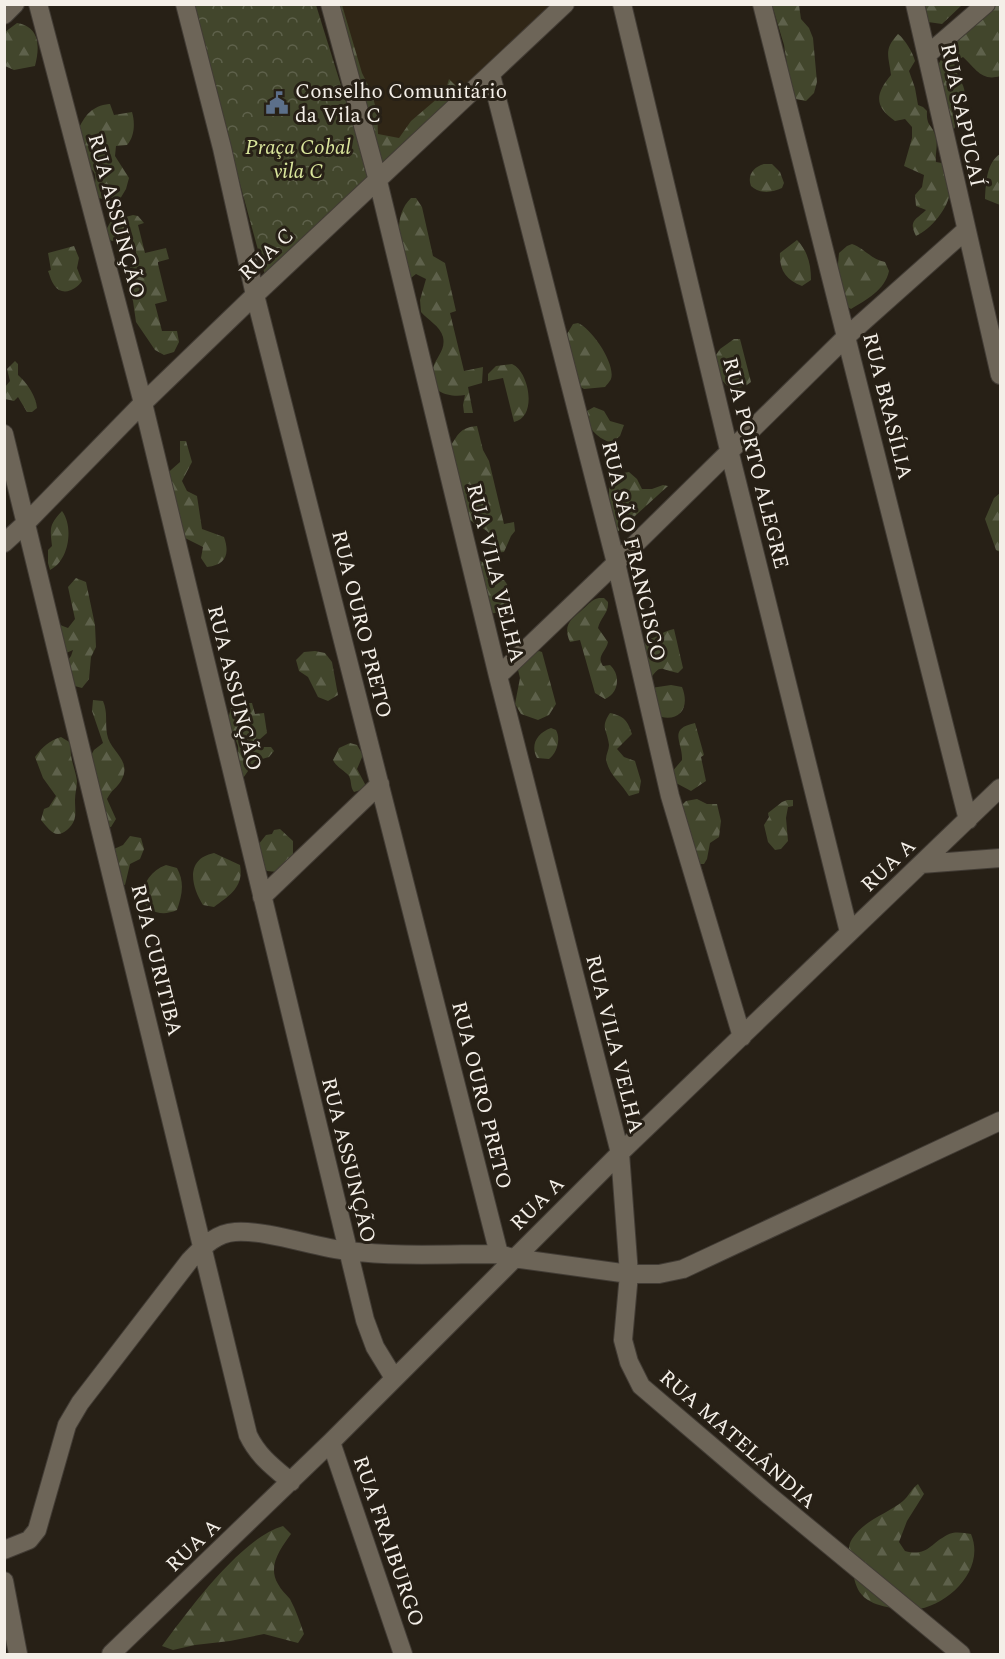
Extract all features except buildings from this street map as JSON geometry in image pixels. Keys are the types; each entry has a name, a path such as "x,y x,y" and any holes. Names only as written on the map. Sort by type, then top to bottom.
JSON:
{"street":[{"path":"4,15 15,4"},
{"name":"RUA ASSUNÇÃO","path":"38,4 143,403 365,1320 375,1347 394,1378"},
{"name":"RUA OURO PRETO","path":"185,4 222,148 255,295 380,784 506,1256"},
{"name":"RUA VILA VELHA","path":"330,4 378,181 498,676 620,1153"},
{"name":"RUA C","path":"4,543 143,403 255,295 565,4"},
{"name":"RUA PORTO ALEGRE","path":"622,4 729,450 849,933"},
{"name":"RUA BRASÍLIA","path":"762,4 968,820"},
{"name":"RUA SAPUCAÍ","path":"915,4 1000,375"},
{"path":"928,54 986,4"},
{"name":"RUA SÃO FRANCISCO","path":"491,75 616,563 670,796 742,1036"},
{"path":"498,676 847,336 966,230"},
{"name":"RUA CURITIBA","path":"4,434 248,1435 260,1456 291,1482"},
{"path":"262,897 380,784"},
{"name":"RUA A","path":"111,1654 331,1442 394,1378 506,1256 620,1153 1000,788"},
{"path":"921,864 1000,858"},
{"path":"4,1550 29,1540 37,1530 67,1425 80,1403 190,1260 218,1236 234,1232 251,1233 348,1251 506,1256 629,1274 659,1274 682,1269 1000,1121"},
{"name":"RUA MATELÂNDIA","path":"620,1153 629,1274 623,1340 629,1362 641,1386 960,1654"},
{"name":"RUA FRAIBURGO","path":"331,1442 403,1654"},
{"path":"4,1581 18,1654"}],"shaded area":[{"path":"337,4 556,5 383,169"}],"green space":[{"name":"Praça Cobal vila C","path":"191,5 316,5 371,182 266,279"},
{"path":"334,5 342,5 362,73 371,91 377,112 378,134 399,138 411,121 445,92 449,79 464,94 381,172"},
{"path":"772,5 799,5 801,19 809,28 813,38 817,82 814,93 806,101 796,99 791,90 784,45"},
{"path":"920,5 962,5 942,24 928,22"},
{"path":"995,5 1000,5 1000,76 984,76 963,57 954,62 965,91 956,111 958,122 954,129 945,121 938,65 949,45"},
{"path":"17,23 25,25 34,33 38,51 35,66 14,70 5,66 5,32"},
{"path":"898,34 911,50 914,58 915,61 909,71 918,105 927,111 929,123 937,141 936,162 942,163 950,188 949,198 943,211 933,223 916,236 913,223 926,210 916,206 915,195 922,187 924,175 904,166 912,138 912,127 905,119 895,121 883,110 879,99 882,88 891,75 888,58 890,44"},
{"path":"110,104 114,115 132,112 134,124 132,137 127,145 116,146 115,156 129,178 126,189 120,199 109,201 99,198 94,188 95,173 84,159 78,130 90,112"},
{"path":"1000,154 1000,205 985,199 989,168"},
{"path":"764,164 772,164 780,172 784,183 782,188 766,192 751,186 752,172"},
{"path":"411,198 416,198 422,207 433,256 445,263 456,311 450,313 464,371 483,367 482,383 468,387 473,413 464,413 465,395 445,394 435,387 433,382 433,368 442,350 443,337 437,326 421,312 420,300 426,279 416,274 407,281 399,238 401,216"},
{"path":"133,215 138,216 144,223 138,225 145,253 166,248 169,259 158,262 167,301 155,304 162,331 177,331 179,342 174,352 164,355 155,350 136,322 133,301 126,279 130,267 139,264 132,237 112,241 106,230 111,221"},
{"path":"797,240 808,258 810,269 811,280 802,286 785,274 780,259 780,253"},
{"path":"852,244 885,262 889,271 879,289 851,309 846,306 837,275 839,253"},
{"path":"74,246 79,258 77,268 82,281 69,291 61,291 53,283 48,271 51,270 48,253"},
{"path":"578,323 596,339 610,365 611,379 605,387 584,389 579,386 567,334 573,324"},
{"path":"734,339 740,339 751,382 736,388 730,387 722,380 714,358 720,349"},
{"path":"15,361 18,364 18,375 28,386 35,399 37,408 32,412 27,412 18,397 14,401 5,399 5,387 10,381 7,369"},
{"path":"512,364 523,375 528,394 526,412 522,418 514,422 503,378 488,381 488,374 496,366"},
{"path":"594,407 604,411 610,421 624,425 620,436 611,443 597,435 588,423 585,412"},
{"path":"477,426 483,450 489,461 504,524 514,522 515,531 504,552 493,553 487,543 489,533 471,521 463,511 446,452 461,431"},
{"path":"180,441 186,441 192,462 182,481 187,491 197,496 202,529 224,537 226,543 225,558 213,566 207,567 201,558 203,547 185,538 163,477 180,462"},
{"path":"629,472 637,479 642,489 668,486 614,535 609,514 609,481 618,474"},
{"path":"1000,493 1000,552 996,550 985,519 994,498"},
{"path":"62,511 68,526 68,543 62,559 50,570 48,550 52,546 51,527"},
{"path":"480,561 491,565 493,580 504,580 508,587 511,600 505,610 484,612 473,570"},
{"path":"76,578 86,582 95,625 96,647 91,657 89,679 82,688 71,685 64,665 73,650 64,654 56,630 60,625 68,628 75,619 68,587"},
{"path":"604,598 608,602 598,628 608,642 601,657 601,663 603,666 610,665 614,669 617,679 613,693 605,699 595,693 580,640 570,642 567,631 569,622 590,602"},
{"path":"674,629 683,668 678,673 661,669 648,682 641,649 646,640"},
{"path":"304,652 325,653 332,662 338,695 328,701 318,697 308,677 299,671 296,660"},
{"path":"542,652 556,704 549,715 538,720 521,714 515,704 520,678 517,666 523,657"},
{"path":"648,682 651,688 671,685 682,687 685,702 680,713 670,718 655,715"},
{"path":"93,700 103,701 107,734 124,767 121,781 107,799 116,819 111,827 103,827 89,759 94,750 103,743 92,711"},
{"path":"241,703 252,703 255,714 264,713 267,733 259,740 263,747 271,747 274,751 269,757 255,761 239,784 238,746 228,719 231,708"},
{"path":"610,713 625,720 632,734 617,749 624,757 635,761 641,781 639,793 629,796 607,764 609,745 605,725"},
{"path":"695,723 704,755 701,757 706,781 691,791 676,783 671,773 682,760 679,733 681,729"},
{"path":"551,728 556,730 557,734 556,750 549,759 537,758 534,749 536,740"},
{"path":"61,737 71,743 71,758 77,781 74,820 67,830 56,834 41,820 44,809 49,807 56,796 43,778 35,757 46,744"},
{"path":"350,743 357,745 363,755 357,769 365,784 364,789 354,792 349,776 333,760 339,748"},
{"path":"697,799 707,804 717,804 721,821 719,837 710,843 704,864 698,864 682,805 686,801"},
{"path":"787,800 793,800 793,806 788,807 786,818 788,841 781,849 775,850 768,842 764,825 769,817 768,813"},
{"path":"280,829 293,841 293,857 278,872 267,871 259,863 258,845 266,835"},
{"path":"130,836 141,838 144,849 140,859 130,864 125,885 118,884 114,849 123,845"},
{"path":"214,853 240,865 241,873 238,885 214,907 203,905 196,890 193,874 198,861"},
{"path":"166,865 177,868 182,889 177,910 161,913 151,910 140,898 149,878 156,870"},
{"path":"918,1484 924,1494 907,1521 899,1542 905,1551 918,1552 928,1549 950,1534 971,1534 974,1547 969,1573 951,1594 927,1607 910,1610 877,1604 864,1597 857,1587 850,1558 850,1543 857,1532 869,1522 897,1506"},
{"path":"283,1526 291,1534 277,1558 274,1571 278,1584 292,1603 304,1634 298,1643 264,1634 173,1650 162,1646 216,1577 233,1560 267,1533"}],"place":[{"name":"Conselho Comunitário da Vila C","path":"277,103"}]}
